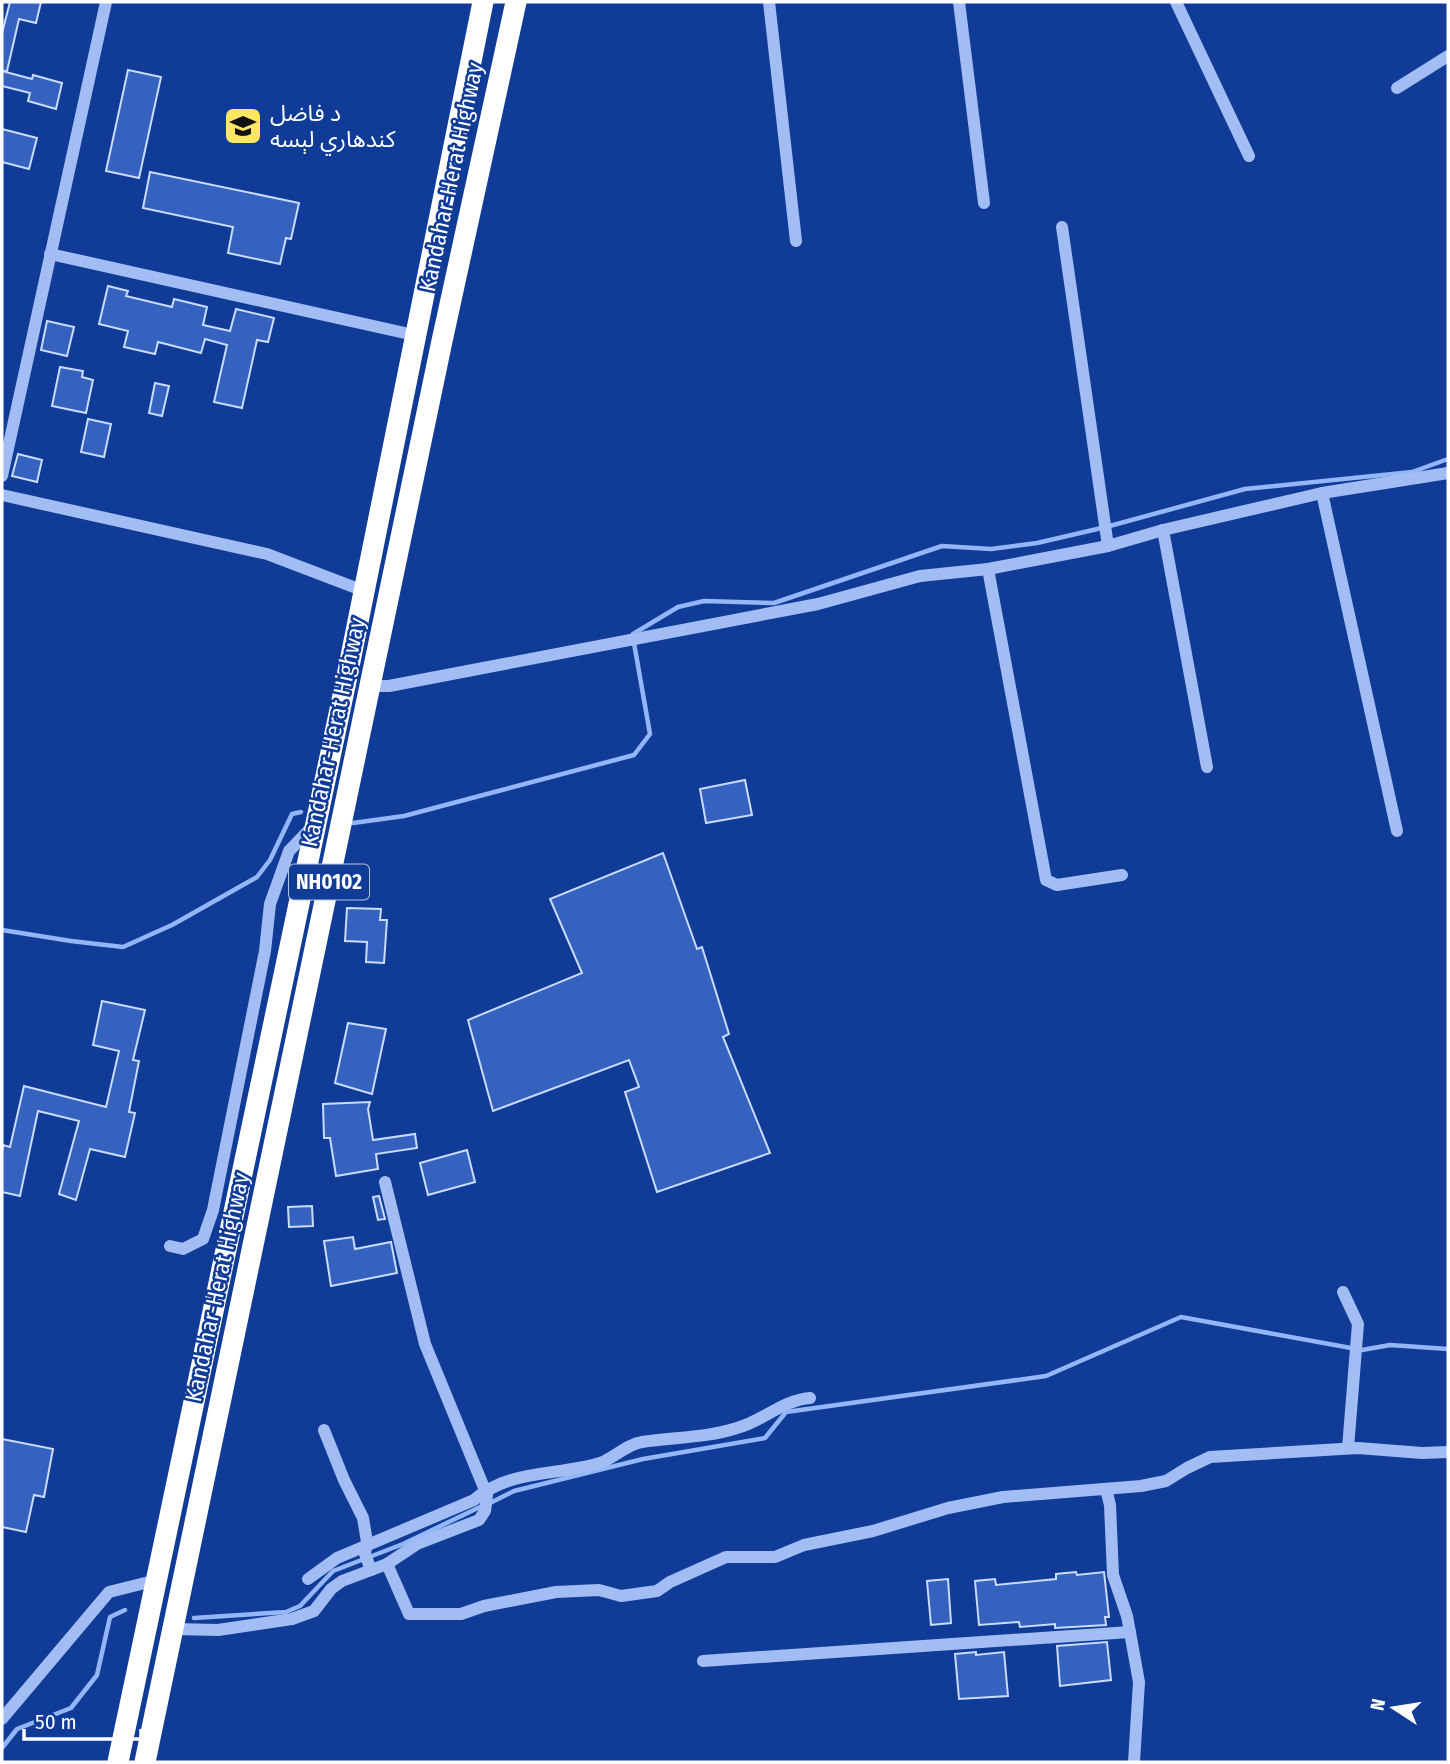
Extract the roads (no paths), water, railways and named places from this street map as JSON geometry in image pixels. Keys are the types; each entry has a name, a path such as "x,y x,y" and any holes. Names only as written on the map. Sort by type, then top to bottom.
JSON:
{"highway":[{"name":"Kandahar-Herat Highway","path":"118,1762 317,822 483,2"},
{"name":"Kandahar-Herat Highway","path":"145,1762 369,686 516,2"},
{"path":"433,244 462,248"},
{"path":"346,681 369,686"},
{"path":"225,1254 250,1258"}],"street":[{"path":"2,476 106,2"},
{"path":"769,2 796,241"},
{"path":"959,2 984,203"},
{"path":"1176,2 1249,156"},
{"path":"1397,88 1448,56"},
{"path":"1062,227 1106,535"},
{"path":"50,254 414,335"},
{"path":"369,686 389,686 818,604 920,576 988,569 1106,535 1163,530 1322,494 1448,473"},
{"path":"1322,494 1397,831"},
{"path":"2,495 267,554 364,591"},
{"path":"1163,530 1207,767"},
{"path":"988,569 1046,880 1057,886 1122,874"},
{"path":"170,1246 183,1249 203,1239 213,1210 249,1034 265,950 270,904 289,851 317,822"},
{"path":"308,1579 337,1558 368,1558 387,1563 418,1544 479,1520 485,1511 486,1493 425,1344 385,1182"},
{"path":"1343,1292 1358,1324 1348,1448"},
{"path":"173,1629 218,1630 292,1619 314,1611 331,1589 368,1558 513,1479 600,1463 638,1442 695,1437 738,1428 796,1399 810,1398"},
{"path":"324,1430 363,1518 368,1558"},
{"path":"387,1563 409,1614 461,1614 485,1606 555,1592 599,1590 621,1596 657,1591 726,1557 775,1557 804,1545 873,1531 948,1508 1003,1497 1108,1496 1166,1481 1210,1457 1348,1448 1448,1452"},
{"path":"1108,1496 1113,1575 1127,1616 1139,1682 1133,1762"},
{"path":"2,1720 109,1592 157,1580"},
{"path":"703,1661 1130,1632"}],"waterway":[{"path":"633,634 678,607 704,601 774,603 942,546 991,549 1037,543 1245,489 1412,472 1448,459"},
{"path":"353,823 404,816 634,755 650,734 634,643"},
{"path":"2,930 123,947 172,925 257,877 270,860 292,814 301,812"},
{"path":"490,1503 514,1491 643,1459 765,1438 786,1412 1046,1376 1181,1317 1362,1350 1390,1345 1448,1349"},
{"path":"194,1618 286,1612 300,1606 333,1571 403,1544 482,1506"},
{"path":"2,1748 17,1729 71,1708 97,1675 110,1617 125,1610"}],"place":[{"name":"د فاضل کندهاري لېسه","path":"243,126"}]}
